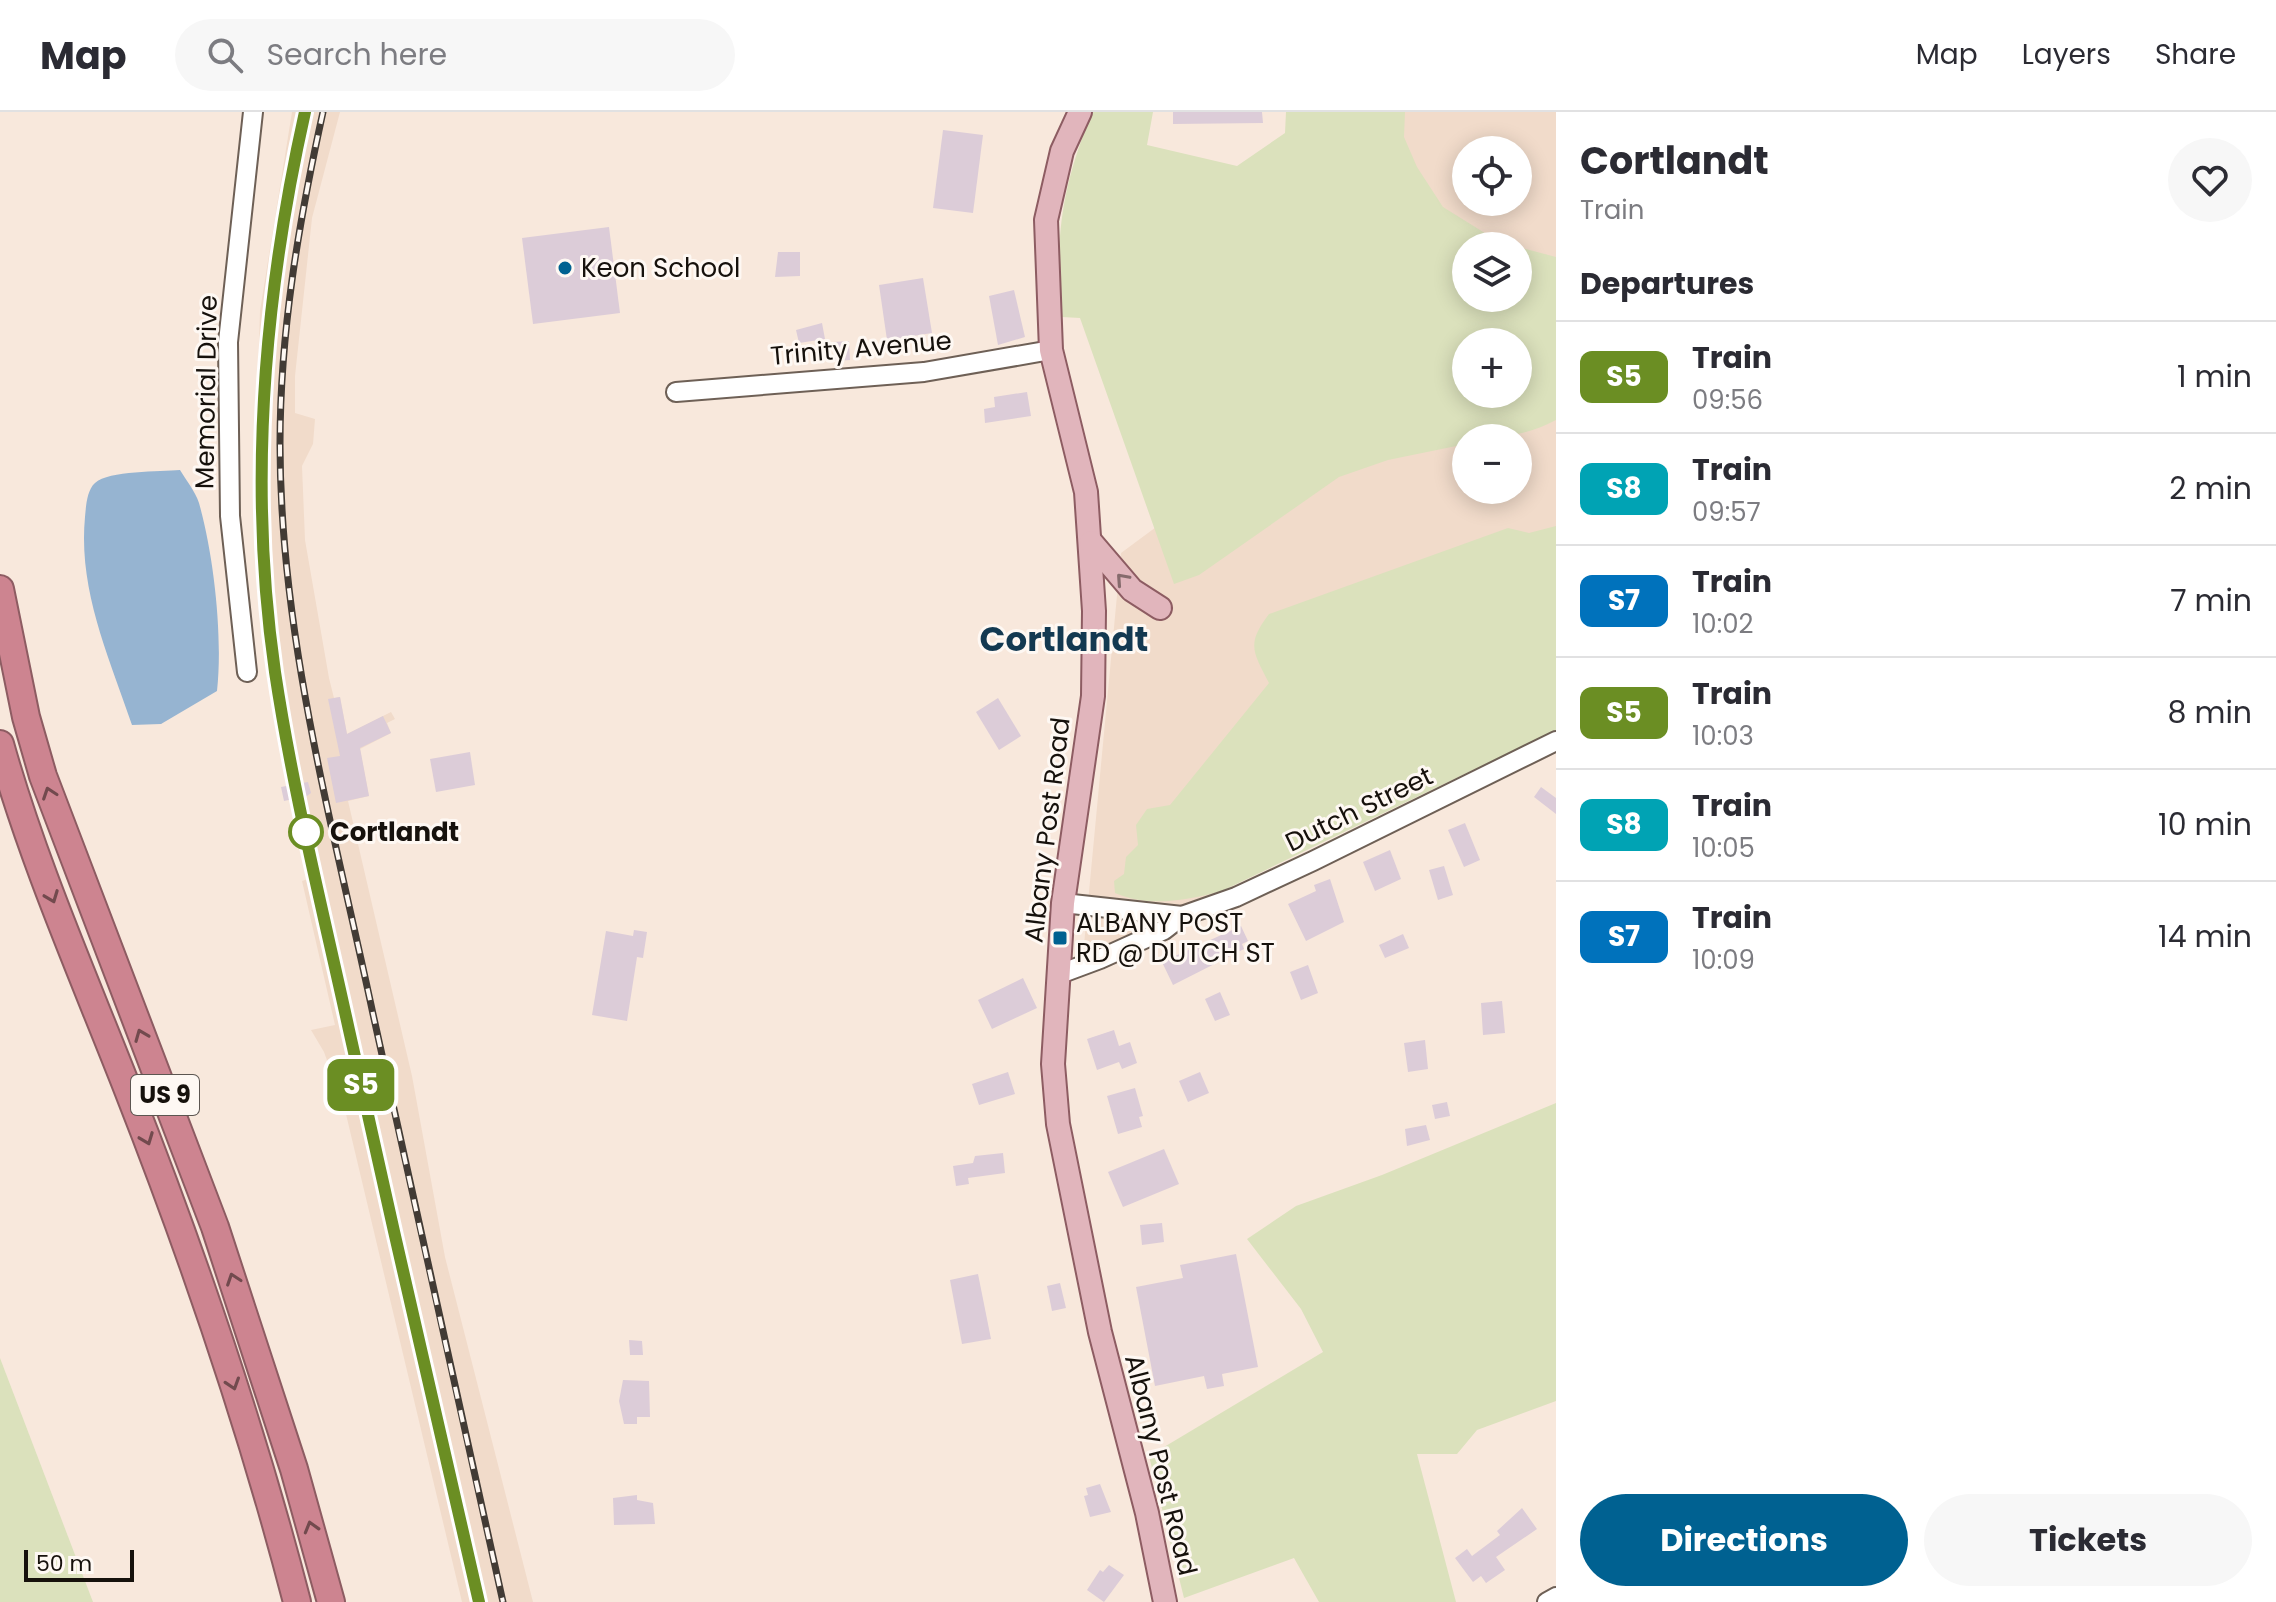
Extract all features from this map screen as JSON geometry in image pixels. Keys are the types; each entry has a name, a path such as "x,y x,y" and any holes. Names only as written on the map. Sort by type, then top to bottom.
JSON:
{"highway":[{"name":"US 9","path":"0,589 26,717 43,776 215,1227 290,1455 331,1602"},
{"name":"US 9","path":"0,744 32,846 134,1106 213,1322 297,1602"}],"main road":[{"name":"Albany Post Road","path":"1080,112 1062,151 1048,208 1046,248 1051,350 1086,492 1091,542 1093,696 1063,903 1053,1064 1058,1124 1106,1360 1147,1513 1165,1602"},
{"path":"1091,542 1132,590 1160,608"}],"street":[{"name":"Memorial Drive","path":"247,672 230,516 228,342 253,112"},
{"name":"Trinity Avenue","path":"676,392 924,372 1051,350"},
{"name":"Dutch Street","path":"1182,916 1236,897 1313,861 1556,741"},
{"path":"1063,903 1182,916"},
{"path":"1057,975 1164,930 1182,916"},
{"path":"1547,1602 1556,1597"}],"shaded area":[{"path":"292,112 340,112 312,218 295,376 295,413 315,419 313,444 302,466 305,540 329,678 334,698 340,697 347,734 391,712 395,719 387,723 391,733 360,749 369,796 348,801 412,1076 445,1257 533,1602 462,1602 345,1110 324,1052 311,1030 335,1025 302,881 311,878 262,645 254,507 260,311"},
{"path":"1339,112 1556,112 1556,727 1112,943 1084,945 1121,553 1248,459"}],"green space":[{"path":"1092,112 1153,112 1147,145 1237,166 1285,133 1286,112 1405,112 1404,137 1417,167 1443,207 1452,213 1452,216 1457,216 1483,232 1452,232 1452,312 1532,312 1532,251 1556,257 1556,420 1532,430 1532,424 1452,424 1452,447 1388,460 1339,477 1199,575 1174,584 1080,318 1062,317 1060,237 1074,164"},
{"path":"1556,526 1556,730 1222,891 1182,900 1155,901 1115,893 1114,881 1124,874 1126,857 1138,845 1136,825 1147,809 1170,805 1269,683 1254,648 1257,633 1269,614 1508,528 1529,533"},
{"path":"1556,1103 1556,1401 1477,1430 1457,1454 1417,1454 1456,1602 1319,1602 1294,1558 1184,1598 1149,1456 1323,1352 1301,1309 1247,1239 1296,1206 1382,1175"},
{"path":"0,1358 93,1602 0,1602"}],"water":[{"path":"180,470 199,503 209,547 218,622 217,691 161,724 132,725 105,649 91,597 84,544 87,498 95,483 111,476"}],"building":[{"path":"1173,112 1262,112 1263,123 1173,124"},
{"path":"943,130 983,135 973,213 933,208"},
{"path":"609,227 620,313 533,324 522,238"},
{"path":"778,252 800,252 800,276 775,277"},
{"path":"923,278 932,333 887,340 879,285"},
{"path":"1014,290 1025,337 998,345 989,296"},
{"path":"822,323 825,339 799,343 796,330"},
{"path":"849,341 850,360 835,361 833,342"},
{"path":"1027,392 1031,416 985,423 984,409 995,407 994,397"},
{"name":"Cortlandt","path":"340,697 347,734 383,716 391,733 360,748 369,796 336,803 327,758 340,756 328,699"},
{"path":"998,698 1021,736 999,750 976,712"},
{"path":"470,752 475,785 436,792 430,759"},
{"path":"308,782 311,793 284,801 281,787"},
{"path":"1541,787 1556,798 1556,814 1534,797"},
{"path":"1465,823 1480,860 1464,867 1448,830"},
{"path":"1390,850 1401,879 1375,891 1363,862"},
{"path":"1444,866 1453,895 1438,900 1429,870"},
{"path":"1330,879 1344,922 1306,941 1288,904 1316,891 1314,885"},
{"path":"1241,926 1248,941 1242,944 1244,949 1173,985 1162,962"},
{"path":"634,930 647,932 643,958 637,957 627,1021 592,1015 606,931 633,936"},
{"path":"1403,934 1409,948 1385,958 1379,945"},
{"path":"1308,965 1318,993 1301,1000 1290,972"},
{"path":"1023,978 1037,1008 992,1029 978,1000"},
{"path":"1220,992 1230,1015 1215,1021 1205,999"},
{"path":"1502,1001 1505,1033 1483,1035 1481,1003"},
{"path":"1114,1030 1119,1046 1130,1042 1137,1063 1122,1069 1119,1062 1097,1070 1087,1039"},
{"path":"1425,1040 1428,1069 1408,1072 1404,1043"},
{"path":"1008,1072 1015,1094 979,1105 972,1084"},
{"path":"1200,1072 1209,1093 1188,1102 1179,1081"},
{"path":"1135,1088 1143,1116 1139,1117 1142,1127 1118,1134 1107,1096"},
{"path":"1447,1102 1450,1116 1435,1119 1432,1105"},
{"path":"1426,1125 1430,1140 1407,1146 1405,1129"},
{"path":"1164,1149 1179,1184 1123,1207 1108,1172"},
{"path":"1003,1153 1005,1173 968,1178 969,1184 956,1186 953,1166 973,1163 975,1156"},
{"path":"1162,1223 1164,1242 1142,1245 1140,1225"},
{"path":"1236,1254 1258,1367 1222,1374 1224,1386 1207,1389 1204,1376 1155,1386 1136,1287 1183,1278 1180,1265"},
{"path":"978,1274 991,1339 962,1344 950,1280"},
{"path":"1060,1283 1066,1308 1052,1311 1047,1286"},
{"path":"629,1340 642,1341 643,1355 630,1355"},
{"path":"623,1380 649,1381 650,1417 637,1417 637,1424 624,1424 619,1401"},
{"path":"1100,1484 1111,1512 1090,1517 1084,1496 1088,1495 1086,1488"},
{"path":"637,1495 637,1500 653,1503 655,1524 614,1525 613,1498"},
{"path":"1522,1508 1537,1529 1496,1557 1505,1570 1486,1583 1481,1576 1473,1582 1455,1558 1467,1549 1472,1556 1500,1535 1497,1531"},
{"path":"1109,1565 1124,1575 1104,1602 1087,1590 1100,1570 1103,1572"}],"railway":[{"path":"305,112 280,250 265,390 263,531 275,672 311,863 479,1602"},
{"path":"323,112 299,235 283,360 280,444 282,516 289,588 299,660 326,802 503,1602"}],"train":[{"name":"S5","path":"305,112 284,210 267,339 262,444 263,520 275,669 291,760 367,1119 479,1602"}],"place":[{"name":"Keon School","path":"565,268"},
{"name":"Cortlandt","path":"306,832"},
{"name":"ALBANY POST RD @ DUTCH ST","path":"1060,938"}],"district":[{"name":"Cortlandt","path":"1064,639"}]}
